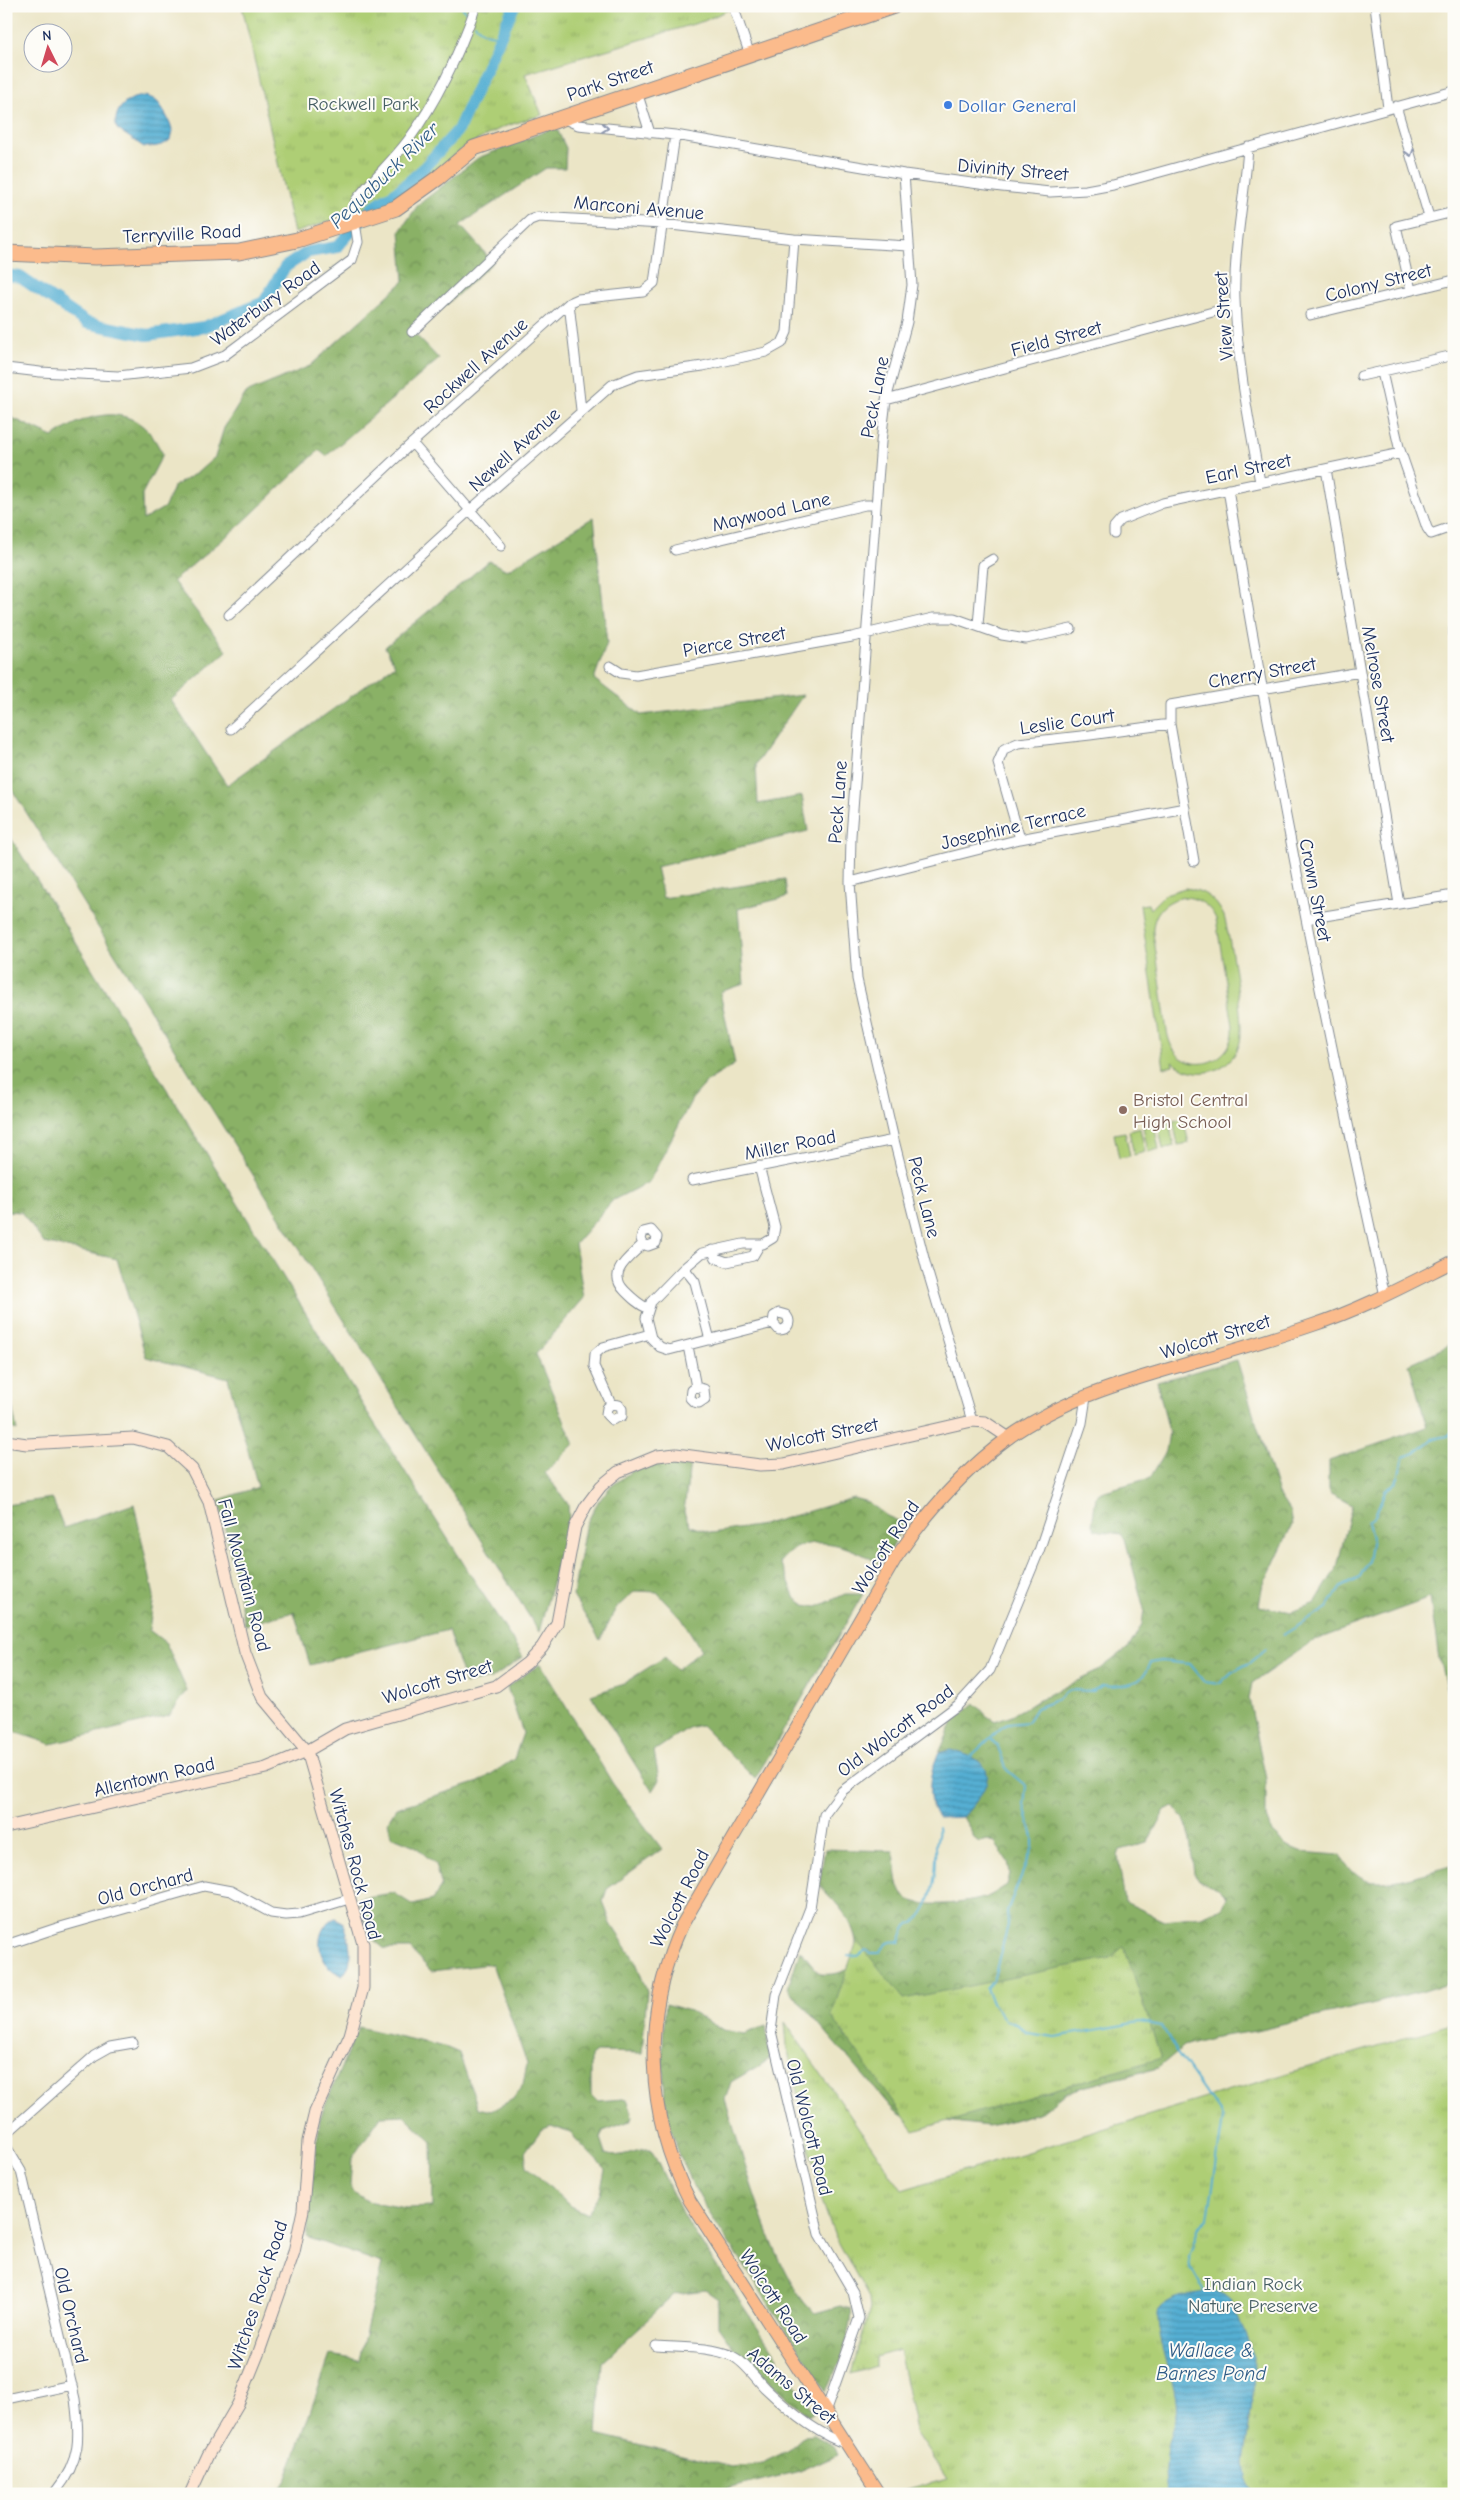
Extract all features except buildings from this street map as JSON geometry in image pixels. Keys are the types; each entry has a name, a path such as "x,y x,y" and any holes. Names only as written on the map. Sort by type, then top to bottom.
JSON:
{"highway":[{"name":"Park Street","path":"353,221 396,208 438,178 474,148 894,6"},
{"name":"Terryville Road","path":"6,252 95,257 239,252 297,240 353,221"}],"main road":[{"name":"Wolcott Street","path":"1009,1438 1086,1396 1122,1383 1312,1326 1385,1296 1454,1260"},
{"name":"Wolcott Street","path":"307,1751 345,1729 496,1686 527,1663 542,1647 557,1623 575,1527 586,1506 601,1486 618,1472 638,1462 657,1456 676,1454 760,1465 784,1464 972,1421"},
{"path":"972,1421 985,1422 1009,1438"},
{"name":"Fall Mountain Road","path":"6,1441 27,1444 132,1438 168,1447 192,1469 209,1502 245,1653 262,1697 307,1751"},
{"name":"Wolcott Road","path":"879,2494 683,2188 662,2131 655,2090 653,2039 655,2012 664,1971 682,1925 897,1556 928,1512 950,1488 1009,1438"},
{"name":"Allentown Road","path":"6,1827 266,1768 307,1751"},
{"name":"Witches Rock Road","path":"190,2494 208,2455 238,2404 259,2352 294,2252 303,2210 308,2141 315,2112 350,2036 364,1988 363,1944 307,1751"}],"street":[{"path":"353,221 356,200 408,140 434,101 457,58 476,6"},
{"path":"733,6 750,55"},
{"path":"1375,6 1392,107 1430,217"},
{"name":"Divinity Street","path":"562,118 578,125 675,135 904,174 1050,192 1086,190 1113,185 1454,90"},
{"path":"637,92 650,133"},
{"name":"Rockwell Avenue","path":"229,615 412,443 570,303 578,299 643,292 650,289 654,283 675,135"},
{"name":"View Street","path":"1248,147 1236,257 1235,306 1244,386 1260,482"},
{"name":"Peck Lane","path":"904,174 912,285 907,322 886,400 875,505 851,836 850,882 857,979 894,1140 927,1270 972,1421"},
{"path":"1411,290 1396,226 1454,212"},
{"name":"Marconi Avenue","path":"412,332 530,220 548,216 662,224 794,239 908,246"},
{"name":"Waterbury Road","path":"6,368 40,372 118,376 179,370 204,364 225,355 352,260 358,238 353,221"},
{"name":"Newell Avenue","path":"230,730 469,511 581,410 612,385 638,375 703,366 766,352 782,344 787,332 794,239"},
{"name":"Colony Street","path":"1310,315 1454,280"},
{"path":"570,303 581,410"},
{"name":"Field Street","path":"886,400 1235,306"},
{"path":"1362,376 1454,355"},
{"path":"1382,372 1401,453 1431,534 1454,526"},
{"path":"412,443 469,511 502,546"},
{"name":"Earl Street","path":"1114,534 1116,523 1135,513 1163,503 1401,453"},
{"name":"Melrose Street","path":"1326,469 1399,904"},
{"name":"Crown Street","path":"1228,489 1261,689 1335,1067 1385,1296"},
{"name":"Maywood Lane","path":"675,550 865,505 875,505"},
{"path":"978,625 983,565 993,559"},
{"name":"Pierce Street","path":"610,666 621,673 636,675 865,634 933,618 954,618 1002,635 1026,639 1071,629"},
{"path":"1454,629 1454,634"},
{"name":"Cherry Street","path":"1170,724 1170,705 1360,672"},
{"path":"1170,724 1194,862"},
{"name":"Leslie Court","path":"1020,840 998,763 1004,749 1018,743 1170,724"},
{"name":"Josephine Terrace","path":"850,882 1020,840 1185,808"},
{"path":"1306,920 1454,894"},
{"name":"Miller Road","path":"692,1180 894,1140"},
{"path":"759,1166 775,1229 771,1240 760,1244 743,1244 702,1253 684,1268 647,1308 646,1318 650,1334 655,1343 666,1350 773,1324"},
{"path":"643,1244 619,1267 616,1277 621,1286 637,1302 647,1308"},
{"path":"712,1250 716,1258 726,1262 753,1256 760,1244"},
{"path":"684,1268 695,1282 710,1340"},
{"path":"611,1404 594,1366 595,1354 603,1347 650,1334"},
{"path":"688,1346 696,1387"},
{"name":"Old Wolcott Road","path":"826,2410 859,2318 853,2292 819,2234 771,2031 776,1995 810,1908 824,1815 842,1791 958,1705 990,1670 1039,1551 1082,1423 1086,1396"},
{"name":"Old Orchard","path":"6,1945 57,1928 204,1886 232,1891 271,1913 286,1915 299,1914 349,1899"},
{"path":"6,2134 94,2056 110,2047 133,2043"},
{"name":"Old Orchard","path":"6,2146 21,2170 72,2385 79,2430 77,2451 68,2475 56,2491"},
{"name":"Adams Street","path":"656,2346 707,2350 734,2356 767,2390 786,2405 829,2438 848,2444"},
{"path":"6,2400 72,2385"}],"green space":[{"name":"Rockwell Park","path":"242,6 729,6 730,9 704,21 525,74 542,115 503,127 466,146 409,191 384,203 294,233"},
{"path":"556,127 566,148 565,168 546,168 460,225 493,262 415,334 439,359 326,456 319,450 239,526 173,581 227,651 171,700 227,785 395,665 385,647 489,561 507,570 594,517 607,643 594,679 641,715 803,695 756,764 758,804 802,796 808,831 656,867 663,898 785,879 787,897 738,909 744,984 720,992 735,1064 708,1081 692,1099 649,1182 613,1200 575,1244 584,1298 536,1354 574,1444 545,1473 568,1504 569,1520 539,1632 6,780 6,415 53,437 75,424 100,416 126,417 137,422 150,433 163,454 142,494 143,520 165,507 173,487 198,472 215,457 224,428 246,393 310,366 404,281 400,231 418,205 478,158"},
{"path":"6,830 364,1407 523,1657 491,1679 465,1684 448,1630 310,1665 294,1612 245,1625 219,1500 258,1487 228,1378 146,1357 117,1259 44,1243 21,1212 6,1211"},
{"path":"1185,888 1204,893 1213,900 1224,916 1236,980 1241,1032 1239,1047 1234,1056 1222,1067 1212,1071 1191,1071 1172,1062 1173,1066 1164,1068 1140,905 1148,904 1150,909 1165,894","holes":["1179,898 1191,898 1200,901 1208,907 1216,919 1233,1026 1232,1039 1227,1049 1219,1057 1209,1062 1198,1063 1188,1061 1178,1055 1169,1041 1153,933 1155,919 1162,908"]},
{"path":"1183,1119 1189,1143 1178,1145 1173,1121"},
{"path":"1169,1122 1174,1146 1163,1149 1158,1124"},
{"path":"1154,1125 1159,1149 1148,1152 1143,1127"},
{"path":"1140,1128 1145,1152 1134,1155 1129,1131"},
{"path":"1125,1132 1130,1156 1119,1158 1114,1134"},
{"path":"1454,1343 1454,1718 1439,1659 1430,1598 1315,1640 1252,1683 1249,1699 1266,1779 1266,1817 1272,1833 1286,1846 1300,1852 1339,1855 1355,1874 1368,1881 1399,1880 1454,1865 1454,1981 1414,1994 1256,2031 1211,2038 1184,2046 1158,2068 1065,2093 1041,2112 1003,2123 987,2126 903,2116 894,2111 788,1988 800,1950 820,1974 832,1974 842,1971 849,1967 854,1960 856,1942 849,1921 819,1885 825,1849 893,1851 897,1880 901,1891 904,1896 920,1903 944,1904 979,1899 990,1896 1007,1885 1010,1873 1008,1862 995,1843 988,1840 979,1842 975,1839 963,1817 976,1802 982,1763 967,1755 955,1752 944,1751 939,1753 953,1722 975,1703 987,1716 995,1721 1012,1715 1098,1671 1129,1647 1142,1624 1144,1609 1125,1539 1121,1534 1095,1530 1092,1525 1096,1496 1101,1492 1150,1478 1166,1451 1169,1432 1157,1382 1237,1360 1278,1494 1290,1512 1292,1525 1262,1588 1259,1606 1292,1612 1315,1603 1337,1567 1352,1505 1329,1493 1329,1461 1427,1427 1409,1364","holes":["1173,1806 1184,1819 1189,1832 1194,1873 1200,1881 1218,1888 1227,1897 1222,1908 1201,1916 1164,1920 1125,1902 1118,1856 1120,1850 1147,1843 1165,1810"]},
{"path":"6,1376 17,1431 6,1425"},
{"path":"673,1461 690,1463 684,1512 690,1526 712,1533 762,1525 853,1498 868,1502 887,1516 903,1523 890,1552 878,1563 854,1551 828,1543 814,1543 802,1546 790,1552 780,1562 796,1599 805,1605 817,1607 845,1594 863,1594 755,1779 701,1725 688,1728 654,1751 659,1780 652,1791 591,1695 621,1685 665,1657 676,1670 701,1650 682,1619 657,1592 635,1591 616,1608 600,1640 573,1596 585,1527 596,1505 609,1488 629,1473 651,1463"},
{"path":"52,1498 64,1528 134,1504 154,1596 149,1630 166,1643 187,1691 169,1716 51,1744 6,1729 6,1505"},
{"path":"540,1664 613,1784 662,1849 607,1889 603,1901 611,1924 636,1962 647,1992 642,2053 596,2052 591,2056 591,2095 597,2101 623,2099 628,2101 632,2116 630,2121 603,2131 600,2139 605,2154 616,2156 651,2149 684,2217 814,2413 809,2416 734,2349 718,2326 718,2299 705,2290 675,2294 602,2362 597,2434 731,2467 760,2464 787,2451 804,2436 813,2435 835,2447 838,2454 800,2471 707,2494 277,2494 287,2478 330,2355 359,2360 382,2263 306,2237 320,2118 358,2027 445,2047 459,2053 478,2108 491,2111 513,2099 523,2084 527,2064 492,1964 431,1971 410,1949 385,1949 370,1937 358,1898 394,1893 413,1905 432,1900 441,1887 435,1864 415,1846 391,1836 388,1821 396,1808 479,1782 514,1759 523,1733 507,1687","holes":["404,2115 432,2142 433,2207 405,2208 367,2201 354,2192 350,2185 352,2158 381,2116","551,2126 570,2133 605,2169 600,2194 587,2214 570,2206 527,2166 525,2152 541,2130"]},
{"path":"857,1941 904,1999 1110,1958 1124,1946 1161,2058 914,2131 831,2016"},
{"path":"666,2004 690,2011 723,2030 744,2034 766,2026 770,2059 731,2082 725,2100 761,2214 786,2274 800,2297 815,2313 840,2306 851,2309 850,2328 847,2339 826,2391 711,2216 685,2169 673,2135 664,2086 663,2037"},
{"name":"Indian Rock Nature Preserve","path":"785,2022 902,2190 1454,2023 1454,2494 897,2493 947,2479 917,2435 899,2350 876,2357 876,2366 851,2374 870,2309 869,2298 834,2234 821,2198 787,2047"}],"water":[{"path":"146,96 158,102 168,119 172,133 171,138 164,144 144,147 117,129 116,117 118,112 129,100"},
{"path":"950,1750 967,1755 978,1761 985,1768 987,1776 986,1785 963,1817 938,1818 931,1803 931,1777 939,1753"},
{"path":"335,1918 343,1922 350,1950 349,1965 342,1975 327,1965 320,1948 322,1931"},
{"name":"Wallace & Barnes Pond","path":"1215,2291 1225,2295 1232,2301 1254,2357 1253,2393 1244,2464 1246,2478 1255,2494 1167,2494 1166,2454 1177,2406 1159,2328 1159,2311 1169,2301 1176,2298"}],"waterway":[{"path":"461,6 468,14"},
{"name":"Pequabuck River","path":"6,275 20,277 87,323 147,335 204,327 264,302 285,267 308,252 337,247 374,206 398,191 420,172 458,130 514,6"},
{"path":"475,24 486,33 500,35"},
{"path":"1283,1635 1327,1608 1341,1587 1359,1578 1368,1562 1372,1538 1368,1522 1374,1518 1385,1491 1396,1482 1403,1457 1415,1453 1432,1439 1448,1436 1454,1430"},
{"path":"970,1757 1002,1727 1008,1724 1027,1722 1036,1708 1059,1699 1066,1692 1072,1690 1092,1691 1104,1685 1127,1684 1139,1680 1151,1663 1161,1661 1190,1664 1205,1682 1219,1684 1232,1672 1249,1663 1266,1649"},
{"path":"991,1739 998,1747 1007,1770 1026,1786 1024,1805 1033,1837 1033,1847 1007,1911 1008,1925 993,1981 986,1989 993,2004 1006,2021 1018,2025 1027,2033 1055,2037 1140,2022 1162,2026 1176,2051 1223,2118 1208,2219 1199,2227 1189,2255 1190,2267 1204,2292"},
{"path":"848,1955 858,1956 866,1950 871,1953 879,1953 890,1942 900,1942 908,1925 917,1920 923,1912 928,1904 933,1884 938,1828"}],"place":[{"name":"Dollar General","path":"948,105"},
{"name":"Bristol Central High School","path":"1123,1110"}]}
